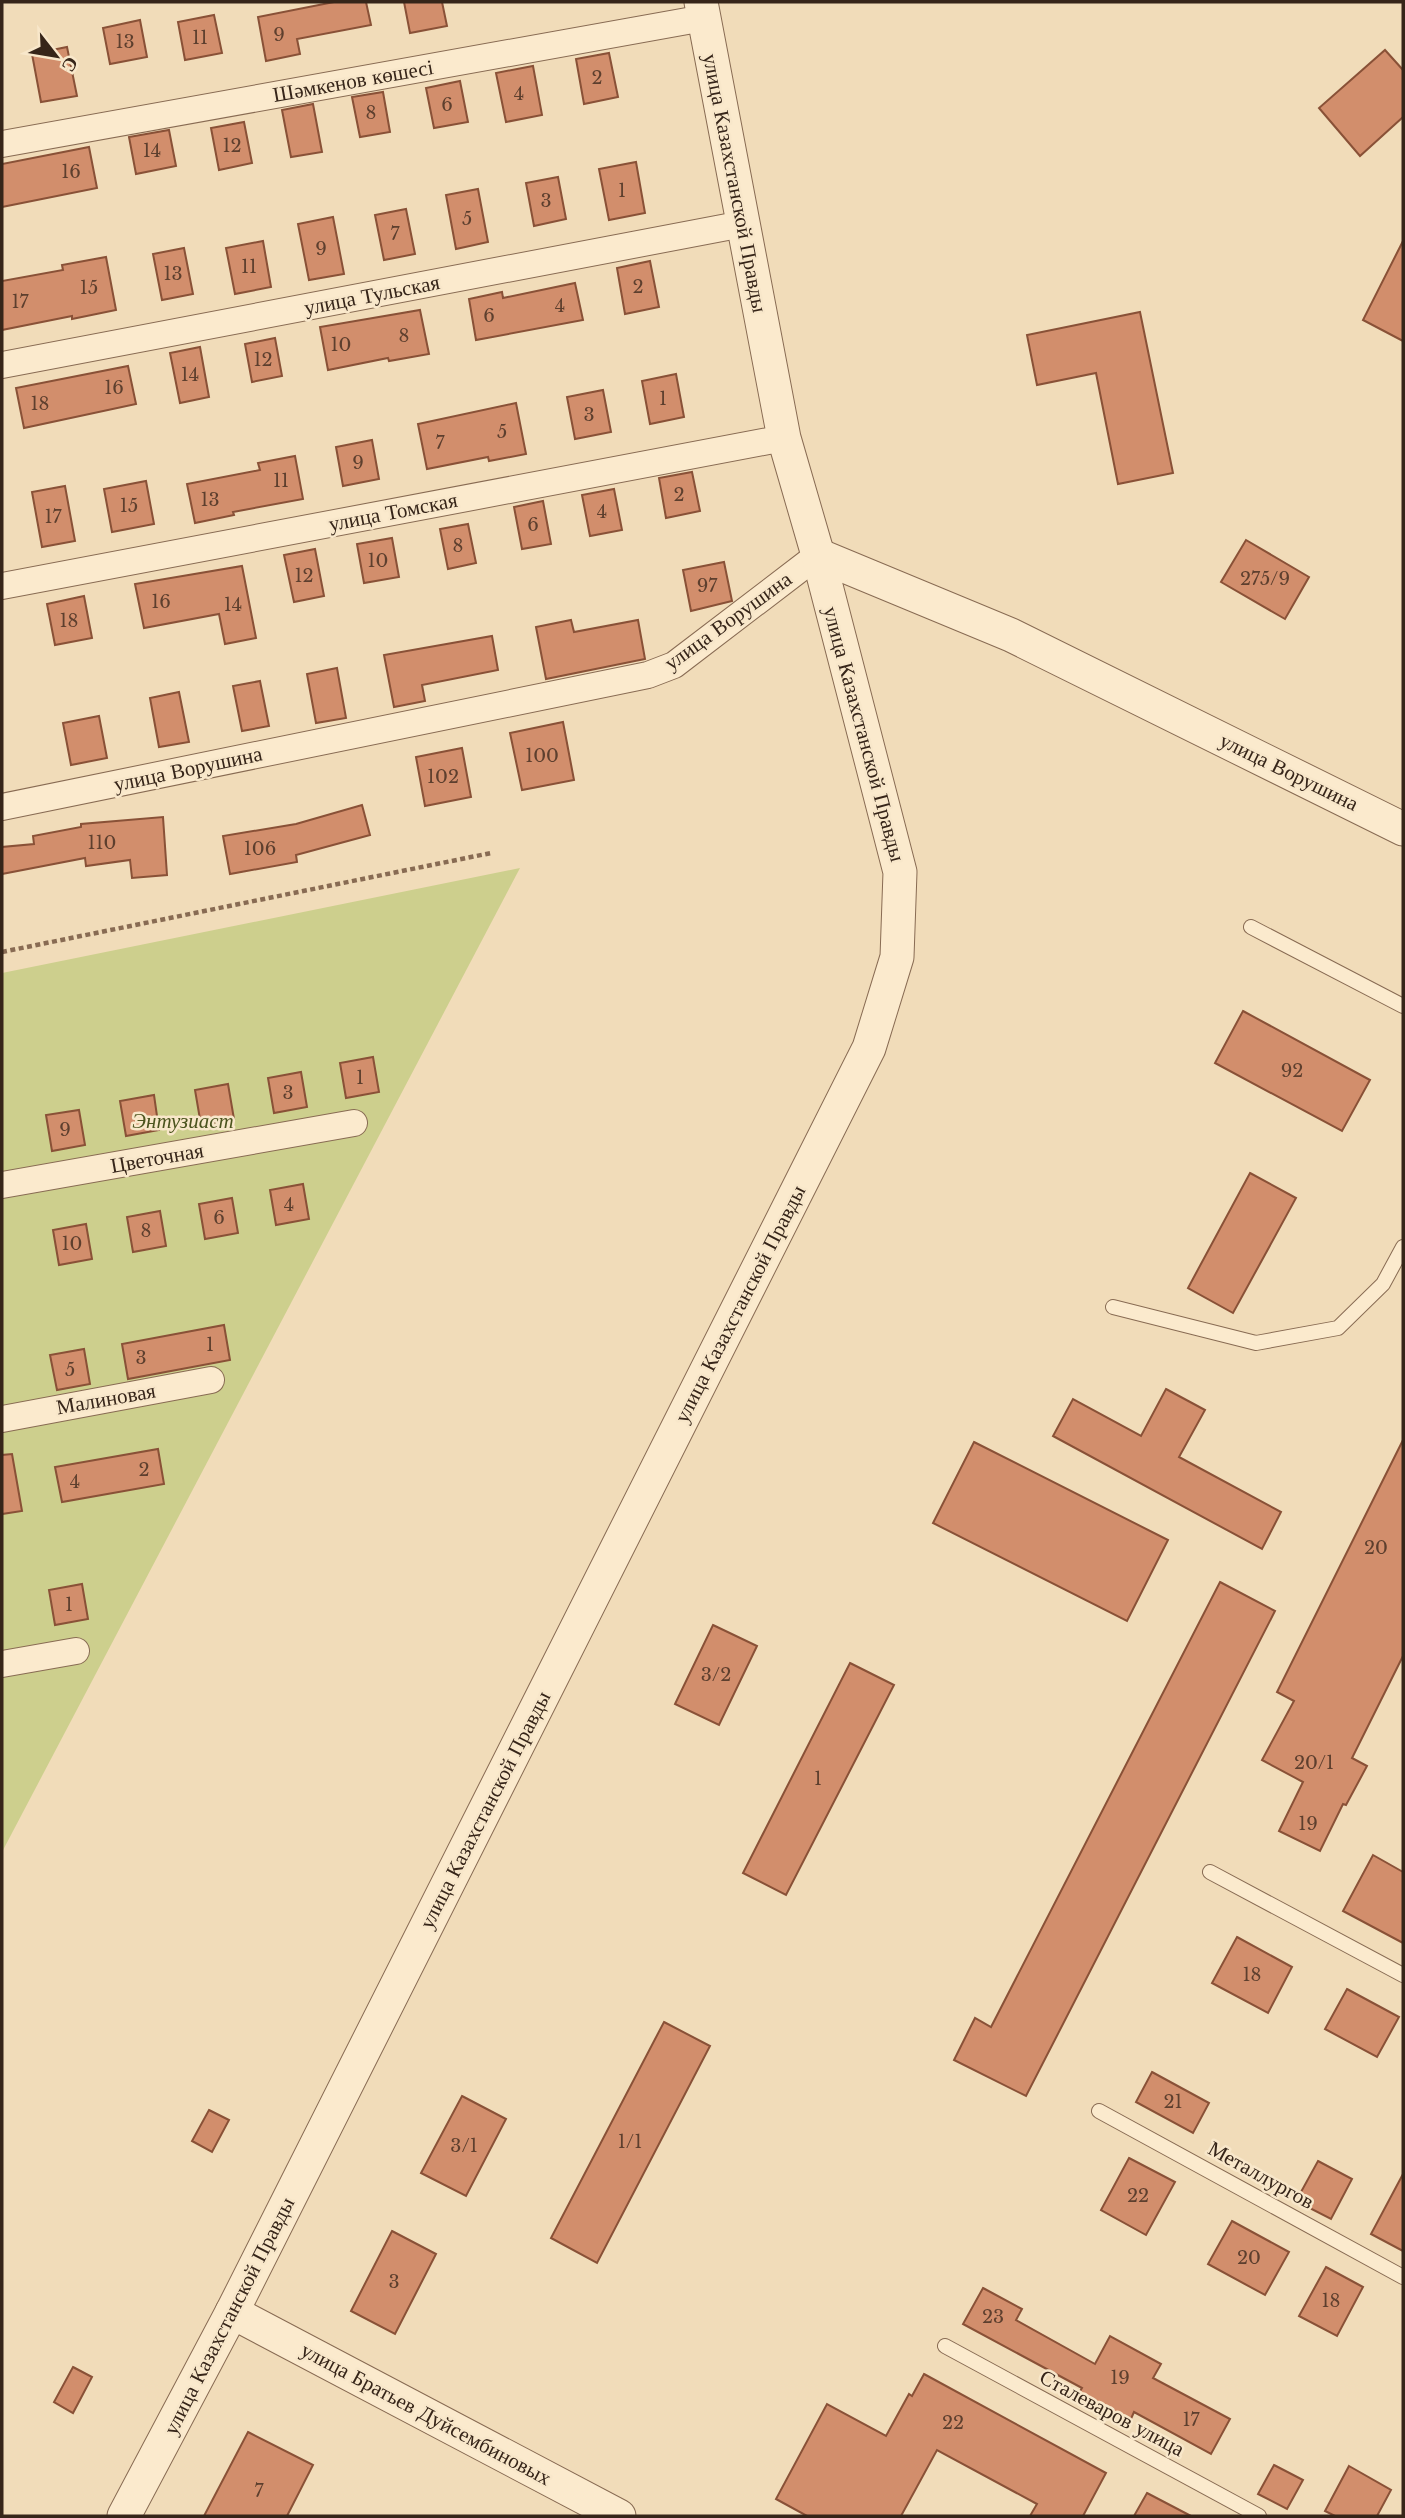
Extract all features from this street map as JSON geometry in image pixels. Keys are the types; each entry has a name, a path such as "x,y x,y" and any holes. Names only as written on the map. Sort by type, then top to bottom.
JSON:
{"street":[{"name":"Шәмкенов көшесі","path":"2,144 702,10"},
{"name":"улица Казахстанской Правды","path":"124,2516 232,2312 869,1048 897,957 900,872 818,555 784,438 702,10"},
{"name":"улица Тульская","path":"2,365 743,224"},
{"name":"улица Томская","path":"2,586 784,438"},
{"name":"улица Ворушина","path":"2,807 648,675 674,665 818,555 1011,635 1403,829"},
{"name":"Цветочная","path":"2,1185 354,1124"},
{"name":"Малиновая","path":"2,1419 211,1380"},
{"path":"2,1664 76,1651"},
{"name":"улица Братьев Дуйсембиновых","path":"232,2312 619,2516"}],"lane":[{"path":"1251,927 1403,1006"},
{"path":"1113,1307 1256,1343 1338,1328 1383,1284 1403,1247"},
{"path":"1210,1872 1403,1975"},
{"name":"Металлургов","path":"1099,2111 1403,2277"},
{"name":"Сталеваров улица","path":"945,2346 1259,2516"}],"path":[{"path":"2,952 491,853"}],"green space":[{"name":"Энтузиаст","path":"520,868 2,1852 2,973"}],"building":[{"path":"334,2 366,2 371,25 297,39 300,54 266,61 258,17"},
{"path":"404,2 442,2 447,26 410,33"},
{"path":"214,15 222,53 185,60 178,22"},
{"path":"140,20 147,57 110,64 103,28"},
{"path":"67,47 77,96 41,102 32,54"},
{"path":"1385,50 1403,70 1403,117 1360,156 1319,108"},
{"path":"609,53 618,97 584,104 576,59"},
{"path":"533,66 542,115 506,122 496,73"},
{"path":"460,81 468,122 434,128 426,88"},
{"path":"383,92 390,132 360,137 352,97"},
{"path":"313,104 322,152 291,157 282,110"},
{"path":"244,122 252,163 219,170 211,128"},
{"path":"169,130 176,166 136,174 129,137"},
{"path":"89,147 97,188 2,207 2,164"},
{"path":"636,162 645,213 609,220 599,169"},
{"path":"558,177 566,219 534,226 526,183"},
{"path":"478,189 488,242 456,249 446,195"},
{"path":"406,209 415,254 384,260 375,215"},
{"path":"333,217 344,274 309,280 298,224"},
{"path":"263,241 271,287 235,294 226,248"},
{"path":"1403,241 1403,341 1363,320"},
{"path":"184,248 193,294 162,300 153,254"},
{"path":"106,257 116,310 2,330 2,281 63,270 62,265"},
{"path":"650,261 659,307 625,314 617,268"},
{"path":"575,283 583,320 476,340 469,299 502,292 503,298"},
{"path":"420,310 429,354 389,361 388,358 328,370 320,327"},
{"path":"1140,312 1173,473 1118,484 1096,373 1037,385 1027,335"},
{"path":"275,338 282,376 252,382 245,344"},
{"path":"200,347 209,397 180,403 170,353"},
{"path":"128,366 136,404 24,428 16,388"},
{"path":"676,374 684,417 650,424 642,381"},
{"path":"603,390 611,432 575,439 567,397"},
{"path":"516,403 526,454 489,461 488,457 427,469 418,424"},
{"path":"372,440 379,479 343,486 336,447"},
{"path":"295,456 303,499 233,512 234,515 195,523 187,484 260,470 258,463"},
{"path":"692,472 700,511 666,518 659,478"},
{"path":"146,481 154,524 112,532 104,489"},
{"path":"65,486 75,541 42,547 32,492"},
{"path":"614,489 622,530 590,536 582,495"},
{"path":"543,501 551,544 522,549 514,507"},
{"path":"468,524 476,563 448,569 440,529"},
{"path":"392,538 399,577 364,583 357,544"},
{"path":"1246,540 1309,577 1285,619 1221,582"},
{"path":"315,549 324,596 294,602 284,555"},
{"path":"724,562 732,601 691,611 683,570"},
{"path":"242,566 256,638 225,644 219,614 144,628 135,584"},
{"path":"84,596 92,638 55,645 47,604"},
{"path":"571,620 574,632 638,620 645,659 546,679 536,627"},
{"path":"492,636 498,670 422,685 425,701 394,707 384,655"},
{"path":"337,668 346,718 316,723 307,674"},
{"path":"260,681 269,726 242,731 233,686"},
{"path":"179,692 189,742 159,747 150,698"},
{"path":"99,716 107,758 71,765 63,723"},
{"path":"563,722 574,780 522,790 510,733"},
{"path":"462,748 471,797 425,806 416,757"},
{"path":"362,805 370,835 296,855 297,862 230,874 223,836 296,824"},
{"path":"163,817 167,875 132,878 130,860 86,866 85,858 2,874 2,847 34,844 33,836 81,827 81,824"},
{"path":"1243,1011 1370,1080 1342,1131 1215,1063"},
{"path":"373,1057 379,1092 346,1098 340,1063"},
{"path":"301,1072 307,1107 274,1113 268,1078"},
{"path":"228,1084 234,1119 201,1125 195,1090"},
{"path":"154,1095 159,1130 126,1136 120,1101"},
{"path":"79,1110 85,1145 52,1151 46,1115"},
{"path":"1250,1173 1296,1198 1233,1313 1188,1288"},
{"path":"303,1184 309,1219 276,1225 270,1190"},
{"path":"232,1198 238,1233 205,1239 199,1204"},
{"path":"160,1211 166,1246 133,1252 127,1217"},
{"path":"86,1224 92,1259 59,1265 53,1230"},
{"path":"224,1325 230,1360 128,1379 122,1344"},
{"path":"84,1349 90,1384 57,1390 50,1355"},
{"path":"1166,1389 1205,1410 1179,1457 1281,1512 1262,1549 1053,1436 1073,1399 1141,1436"},
{"path":"1403,1440 1403,1656 1352,1758 1367,1766 1346,1805 1343,1804 1320,1851 1279,1831 1303,1782 1262,1760 1294,1701 1277,1692"},
{"path":"974,1442 1168,1540 1127,1621 933,1523"},
{"path":"158,1449 164,1484 62,1502 55,1467"},
{"path":"12,1454 22,1511 2,1514 2,1455"},
{"path":"1220,1582 1275,1611 1026,2096 954,2060 975,2018 991,2027"},
{"path":"82,1584 88,1619 55,1625 49,1590"},
{"path":"713,1625 757,1646 719,1725 675,1704"},
{"path":"850,1663 894,1685 786,1895 743,1873"},
{"path":"1373,1855 1403,1872 1403,1943 1343,1911"},
{"path":"1237,1937 1292,1967 1268,2013 1212,1983"},
{"path":"1347,1989 1399,2017 1377,2057 1325,2029"},
{"path":"664,2022 710,2046 597,2263 551,2238"},
{"path":"1152,2072 1209,2103 1193,2133 1136,2102"},
{"path":"462,2096 506,2119 466,2196 421,2173"},
{"path":"209,2110 229,2120 212,2152 192,2141"},
{"path":"1129,2158 1175,2182 1146,2235 1101,2210"},
{"path":"1318,2161 1352,2179 1331,2219 1296,2201"},
{"path":"1403,2174 1403,2251 1371,2234"},
{"path":"1232,2221 1289,2252 1265,2295 1208,2264"},
{"path":"392,2231 436,2254 395,2334 351,2311"},
{"path":"1326,2267 1363,2287 1337,2336 1299,2316"},
{"path":"983,2288 1022,2309 1016,2320 1095,2364 1110,2336 1161,2364 1153,2378 1230,2419 1211,2454 1134,2412 1130,2421 1079,2393 1082,2388 963,2324"},
{"path":"73,2367 92,2377 73,2413 54,2402"},
{"path":"924,2374 1106,2473 1083,2516 1030,2516 1037,2504 937,2450 901,2516 807,2516 776,2499 827,2404 886,2436 909,2394 912,2396"},
{"path":"248,2432 313,2465 287,2516 204,2516"},
{"path":"1274,2465 1303,2480 1287,2509 1258,2494"},
{"path":"1349,2466 1391,2490 1377,2516 1335,2516 1325,2511"},
{"path":"1147,2493 1191,2516 1134,2516"}]}
